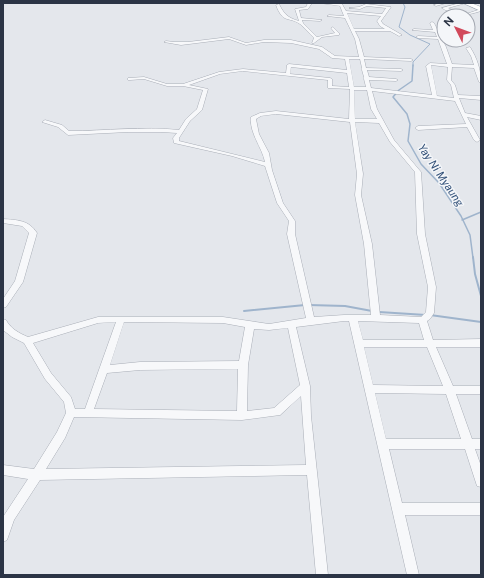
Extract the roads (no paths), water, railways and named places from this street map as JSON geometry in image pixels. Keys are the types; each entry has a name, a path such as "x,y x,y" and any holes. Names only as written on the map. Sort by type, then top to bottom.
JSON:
{"main road":[{"path":"465,3 481,9"}],"street":[{"path":"310,3 307,8 297,8 300,21 316,38"},
{"path":"28,341 84,323 121,318 223,320 238,321 250,325 269,327 311,321 353,318 422,320 427,317 430,312 432,287 421,234 418,172 392,141 374,109 353,30 344,12 339,4 322,3"},
{"path":"436,4 444,3"},
{"path":"444,8 465,3"},
{"path":"278,5 278,10 282,15 300,21 320,20"},
{"path":"329,16 360,8 364,5 389,7 379,21 381,25 400,35"},
{"path":"344,12 383,15"},
{"path":"414,30 436,31 432,23"},
{"path":"312,45 316,38 338,34 333,28"},
{"path":"353,30 391,30"},
{"path":"418,37 436,38"},
{"path":"166,42 183,44 229,38 245,44 265,41 293,42 312,45 334,57 411,60"},
{"path":"444,48 450,65 449,80 453,85 456,98 468,125 478,140"},
{"path":"468,48 481,82"},
{"path":"347,58 352,88 352,120 360,174 358,195 368,244 376,318"},
{"path":"435,97 428,66 432,63 476,67"},
{"path":"288,75 289,65 350,72"},
{"path":"363,69 401,70"},
{"path":"183,85 219,73 243,70 330,79 330,87 390,91 435,97 481,98"},
{"path":"130,79 144,78 167,85 183,85 206,88 198,110 188,120 176,138 176,142 268,165"},
{"path":"365,78 396,80"},
{"path":"311,321 291,234 292,221 280,203 268,165 266,153 256,134 254,118 273,114 298,114 352,120 380,121"},
{"path":"463,114 481,118"},
{"path":"45,122 60,126 68,133 128,130 161,130 181,132"},
{"path":"418,128 468,125"},
{"path":"3,221 26,224 31,228 33,233 19,282 3,305"},
{"path":"88,413 121,318"},
{"path":"353,318 413,575"},
{"path":"422,320 450,390 481,482"},
{"path":"3,322 6,328 15,335 28,341 48,376 68,400 71,413 61,435 38,475 9,517 3,536"},
{"path":"291,324 305,386 306,416 322,575"},
{"path":"242,416 243,365 250,325"},
{"path":"359,344 481,342"},
{"path":"104,369 140,366 243,365"},
{"path":"71,413 242,416 276,412 305,386"},
{"path":"370,389 481,390"},
{"path":"383,444 481,444"},
{"path":"3,470 38,475 312,470"},
{"path":"398,509 481,509"}],"waterway":[{"name":"Yay Ni Myaung","path":"403,3 405,7 399,27 410,35 430,44 413,62 413,65"},
{"name":"Yay Ni Myaung","path":"413,65 412,81 399,90 393,97 407,114 410,124 408,141 421,164 439,183 463,220"},
{"path":"463,220 481,212"},
{"name":"Yay Ni Myaung","path":"463,220 470,235 473,258"},
{"name":"Yay Ni Myaung","path":"473,257 475,274 481,296"},
{"path":"244,311 305,305"},
{"path":"309,305 345,306 372,311"},
{"path":"379,312 426,315"},
{"path":"430,315 481,322"}]}
